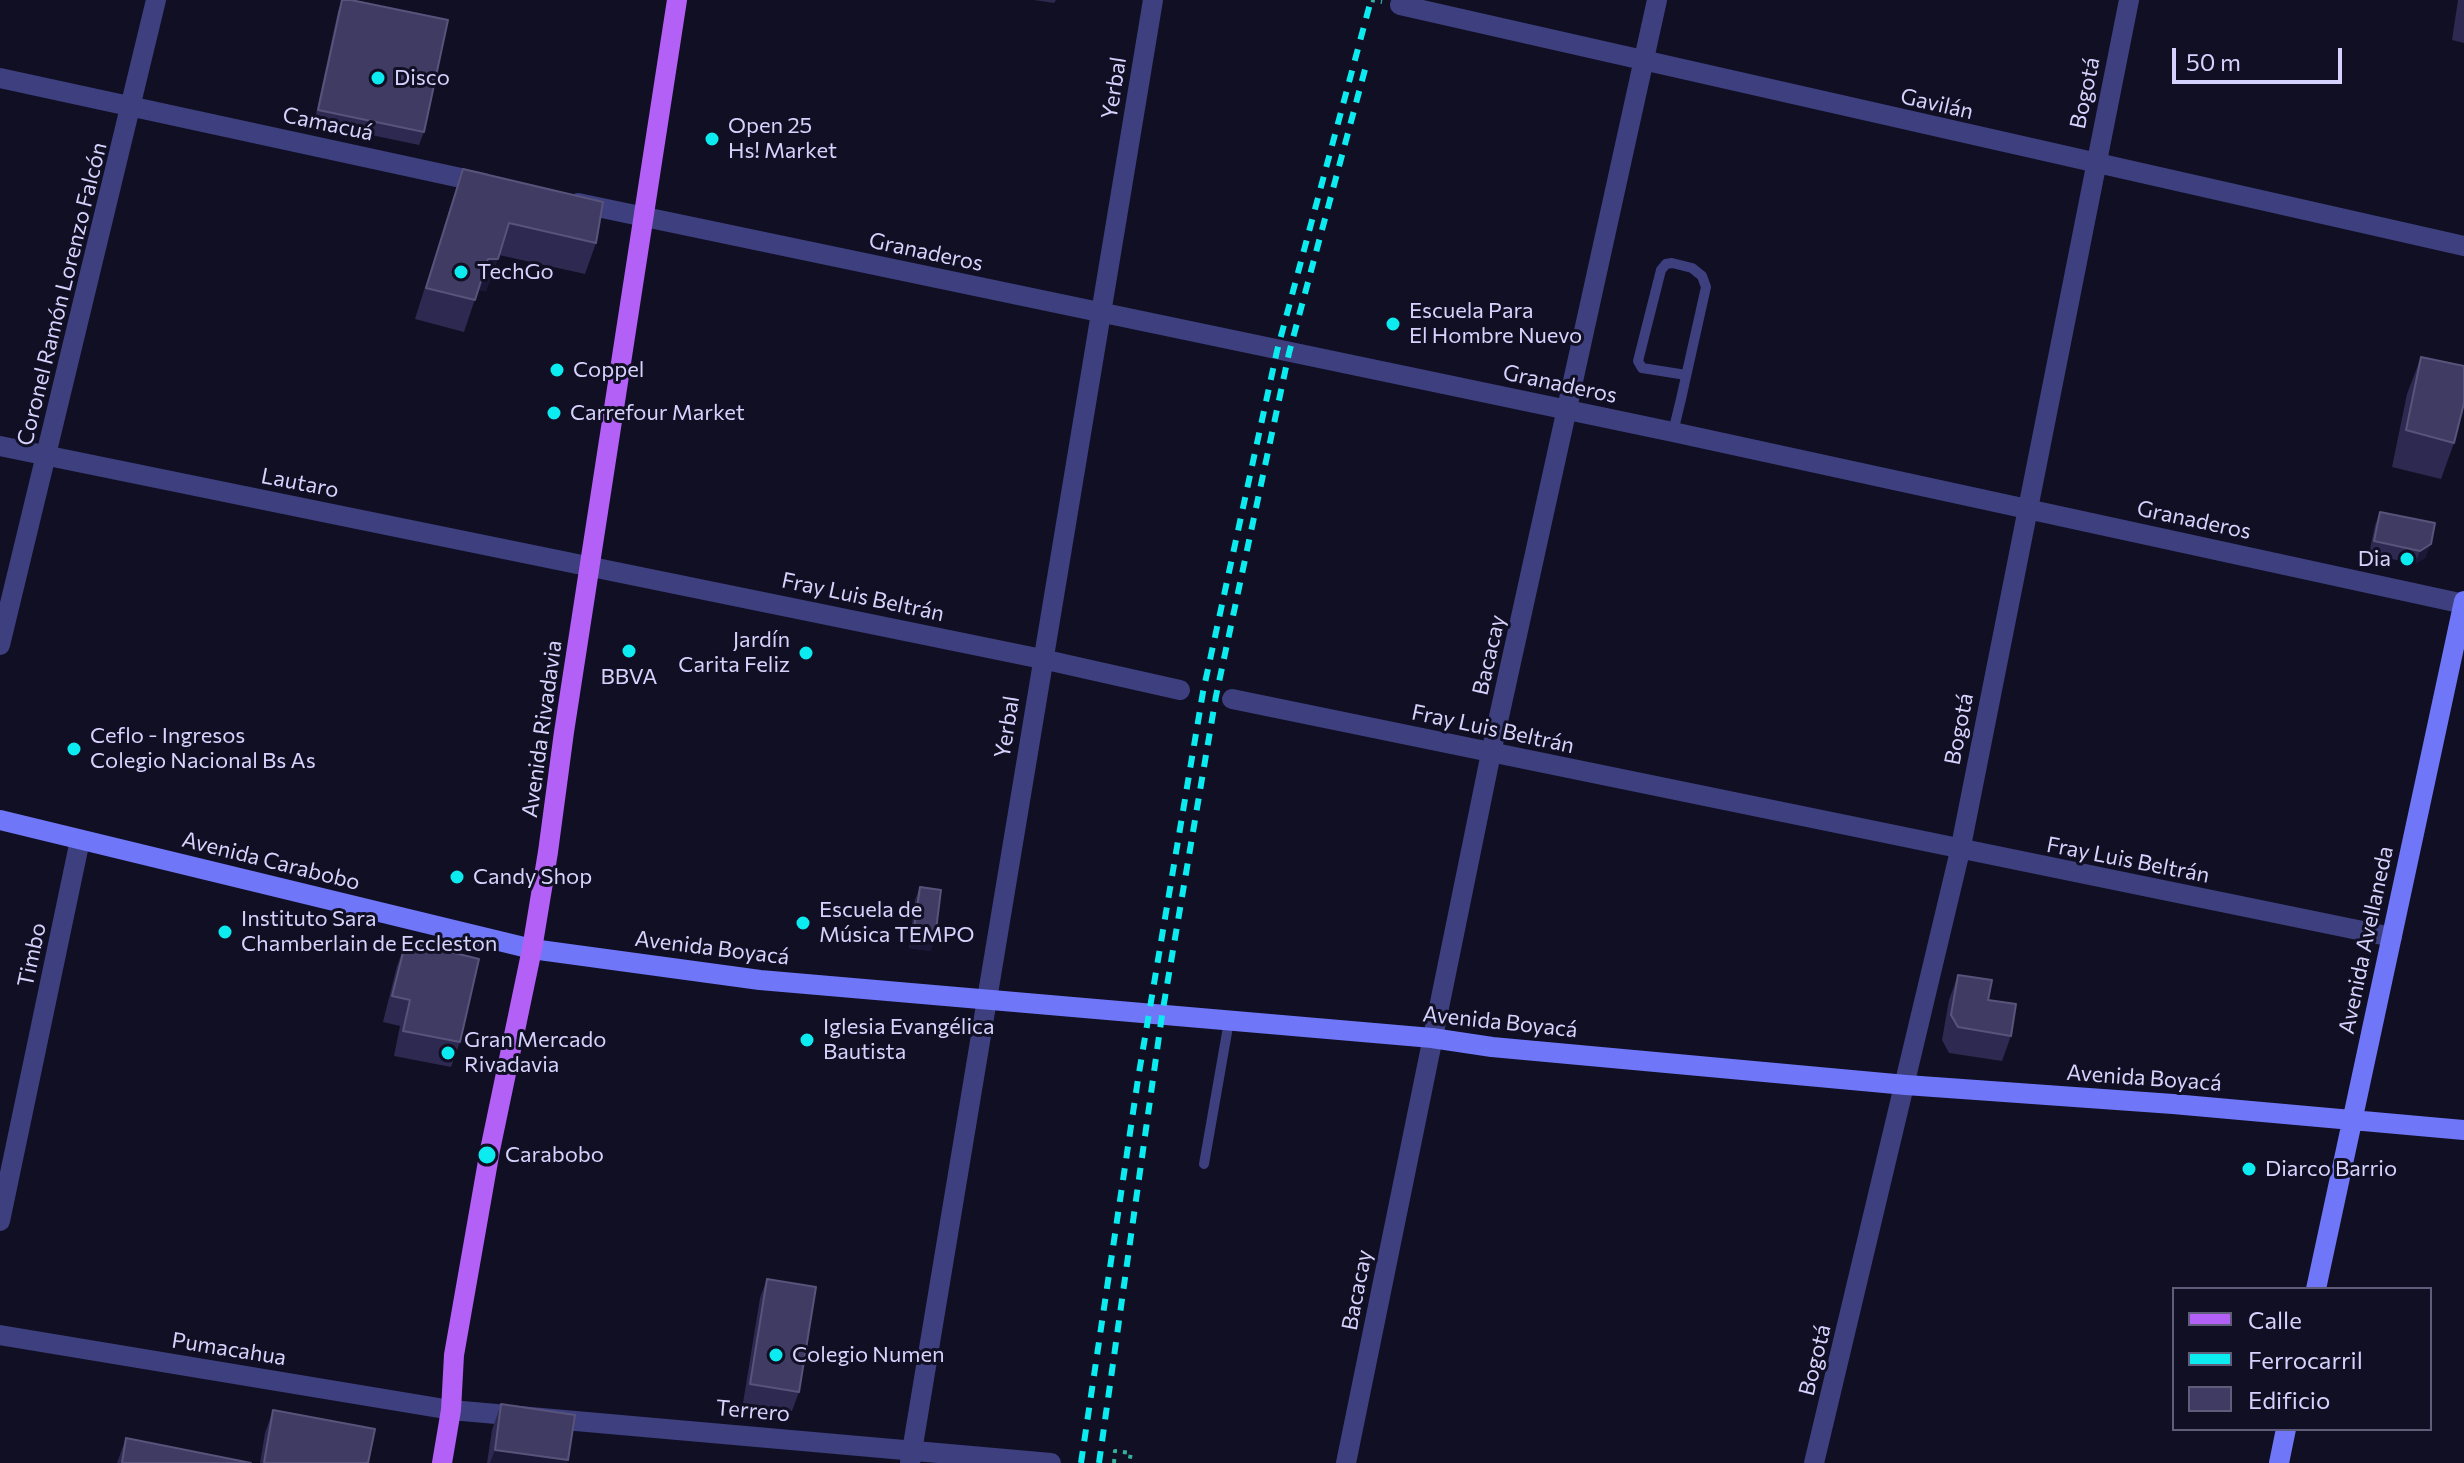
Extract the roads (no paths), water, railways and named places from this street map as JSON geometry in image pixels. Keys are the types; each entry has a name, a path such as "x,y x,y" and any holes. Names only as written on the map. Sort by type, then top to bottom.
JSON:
{"main road":[{"name":"Avenida Rivadavia","path":"442,1463 451,1410 459,1326 490,1150 532,949 677,0"},
{"name":"Avenida Avellaneda","path":"2316,1287 2464,603"},
{"name":"Avenida Carabobo","path":"0,820 532,949"},
{"name":"Avenida Boyacá","path":"532,949 760,980 1432,1038 1492,1047 1906,1085 2464,1130"},
{"path":"2279,1463 2286,1431"}],"street":[{"name":"Coronel Ramón Lorenzo Falcón","path":"0,645 3,621 133,105 156,0"},
{"name":"Yerbal","path":"911,1456 1153,0"},
{"name":"Bacacay","path":"1346,1463 1491,753 1657,0"},
{"name":"Bogotá","path":"1814,1463 1960,851 2129,0"},
{"name":"Gavilán","path":"1400,5 2094,165 2464,246"},
{"name":"Camacuá","path":"0,78 497,185"},
{"path":"557,199 645,217"},
{"name":"Granaderos","path":"645,217 1673,432 2464,603"},
{"name":"Lautaro","path":"0,446 590,566"},
{"name":"Fray Luis Beltrán","path":"590,566 1180,690"},
{"name":"Fray Luis Beltrán","path":"1232,699 1960,851 2392,937"},
{"name":"Timbo","path":"0,1221 80,840"},
{"name":"Pumacahua","path":"0,1335 451,1410"},
{"name":"Terrero","path":"451,1410 911,1456 1051,1463"}],"lane":[{"path":"1673,432 1686,375 1706,287 1702,276 1692,268 1666,264 1661,270 1638,361 1642,368 1651,371 1686,375"},
{"path":"1204,1164 1229,1021"}],"railway":[{"path":"1081,1463 1138,1079 1203,692 1277,351 1371,0"},
{"path":"1099,1463 1162,1015 1216,696 1289,353 1367,62"}],"place":[{"name":"Disco","path":"378,78"},
{"name":"Open 25 Hs! Market","path":"712,139"},
{"name":"TechGo","path":"461,272"},
{"name":"Escuela Para El Hombre Nuevo","path":"1393,324"},
{"name":"Coppel","path":"557,370"},
{"name":"Carrefour Market","path":"554,413"},
{"name":"Dia","path":"2407,559"},
{"name":"BBVA","path":"629,651"},
{"name":"Jardín Carita Feliz","path":"806,653"},
{"name":"Ceflo - Ingresos Colegio Nacional Bs As","path":"74,749"},
{"name":"Candy Shop","path":"457,877"},
{"name":"Escuela de Música TEMPO","path":"803,923"},
{"name":"Instituto Sara Chamberlain de Eccleston","path":"225,932"},
{"name":"Iglesia Evangélica Bautista","path":"807,1040"},
{"name":"Gran Mercado Rivadavia","path":"448,1053"},
{"name":"Carabobo","path":"487,1155"},
{"name":"Diarco Barrio","path":"2249,1169"},
{"name":"Colegio Numen","path":"776,1355"}]}
